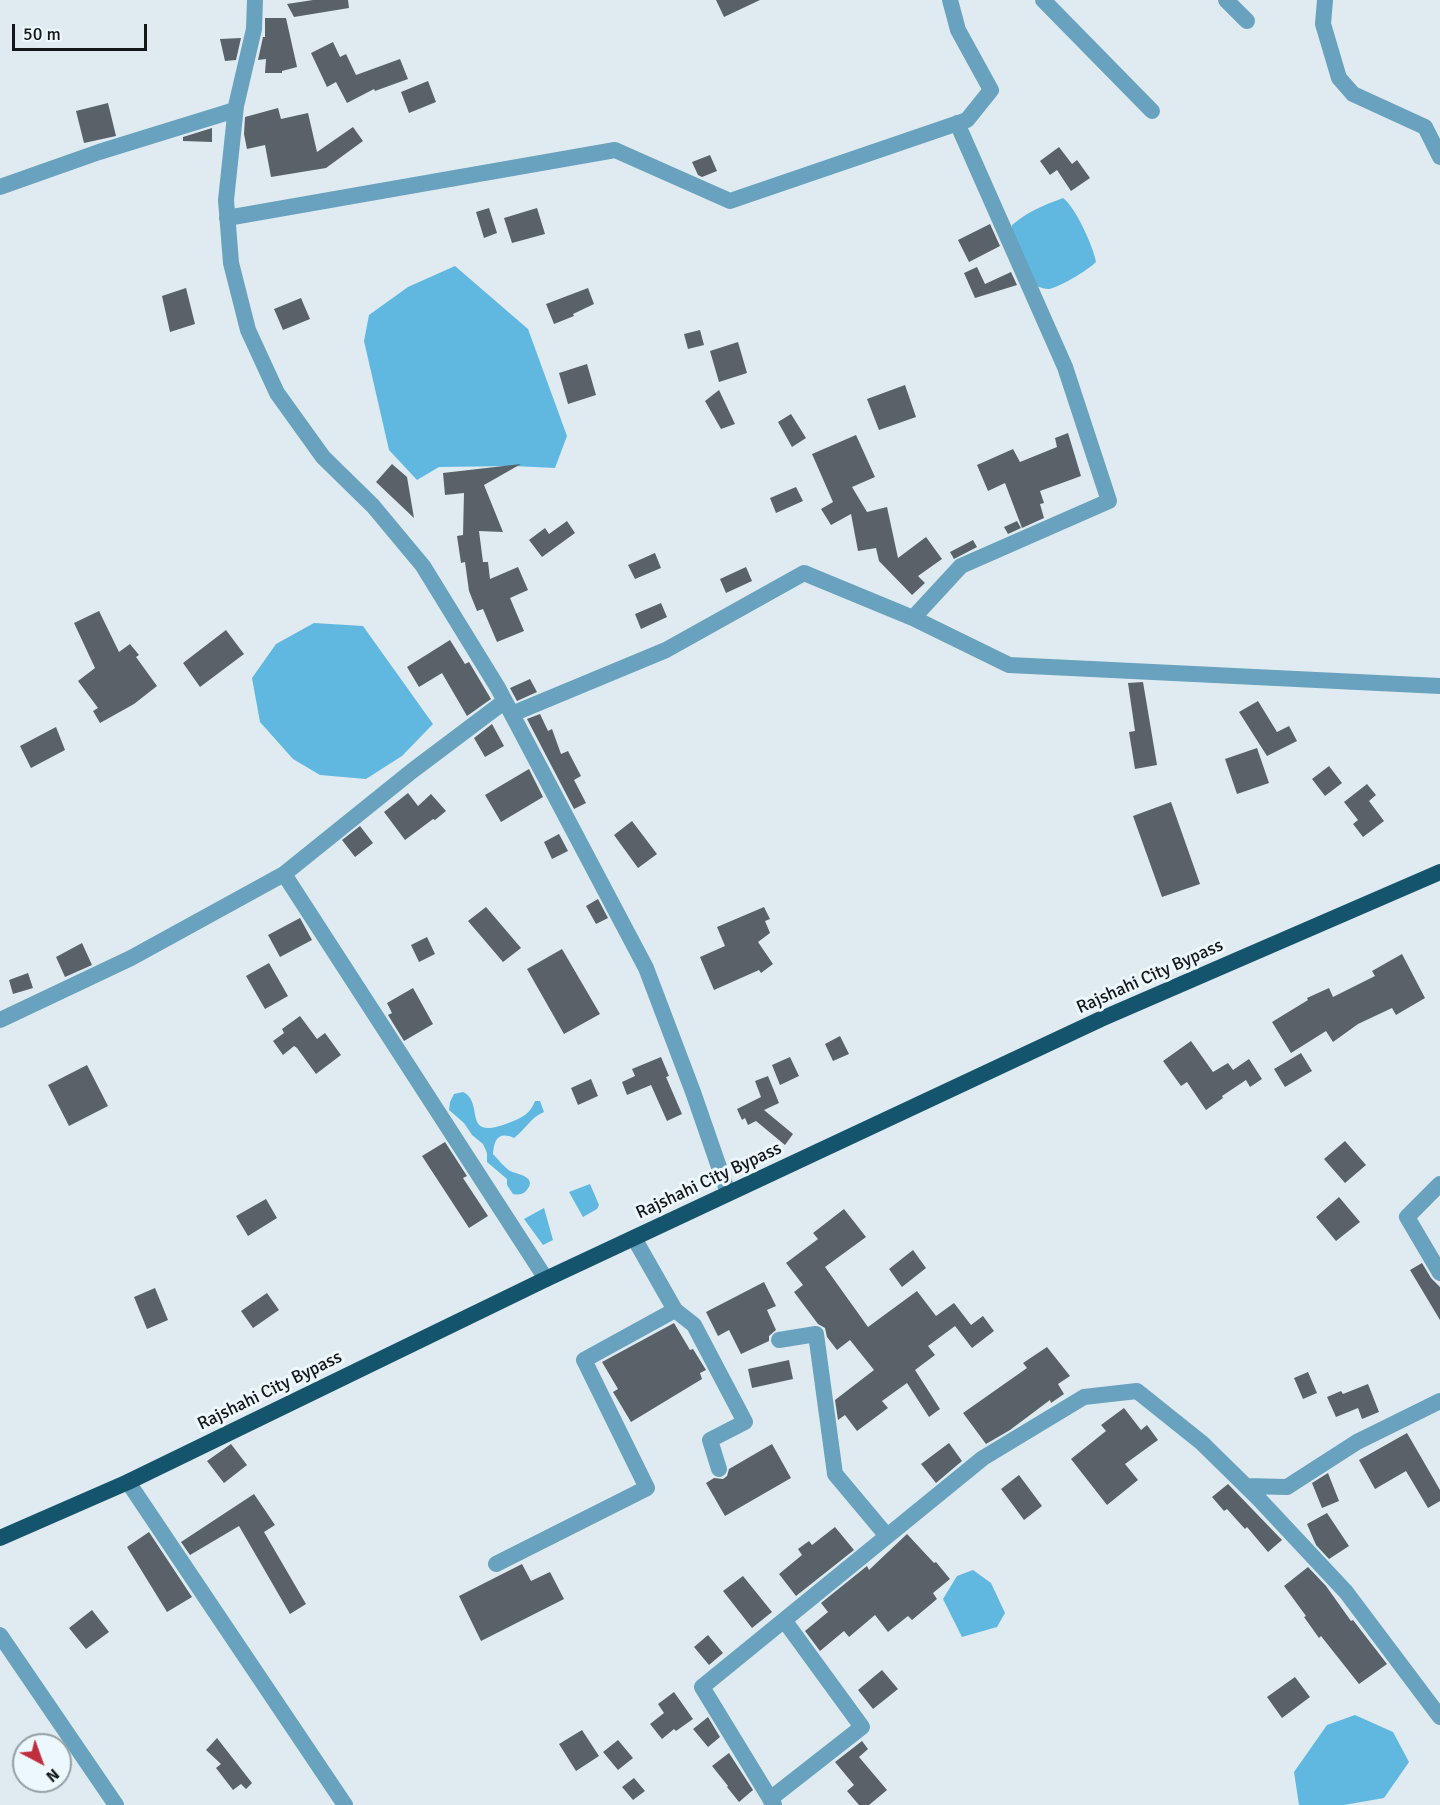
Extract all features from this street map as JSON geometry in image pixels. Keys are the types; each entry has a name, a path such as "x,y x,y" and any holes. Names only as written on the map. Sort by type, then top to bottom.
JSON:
{"highway":[{"name":"Rajshahi City Bypass","path":"0,1538 128,1482 546,1279 1101,1018 1440,872"}],"street":[{"path":"255,0 254,29 235,110 226,200 231,263 248,330 277,393 323,457 373,506 423,566 508,707 646,968 728,1193"},
{"path":"227,218 615,150 730,201 967,120 991,90 958,30 950,0"},
{"path":"1042,0 1152,111"},
{"path":"1226,0 1247,21"},
{"path":"1325,0 1323,24 1339,78 1353,94 1425,127 1440,157"},
{"path":"0,187 99,152 235,110"},
{"path":"913,618 962,566 1109,501 1065,367 957,123"},
{"path":"0,1020 131,958 284,874 412,771 508,707 666,650 804,573 913,618 1009,665 1440,686"},
{"path":"284,874 546,1279"},
{"path":"1440,1184 1407,1217 1440,1273"},
{"path":"634,1238 675,1310 694,1325 745,1422 710,1440 719,1469"},
{"path":"496,1564 647,1488 584,1360 675,1310"},
{"path":"779,1340 816,1334 835,1474 887,1536"},
{"path":"784,1620 862,1727 772,1802 702,1687 784,1620 887,1536 983,1458 1083,1397 1137,1391 1202,1443 1346,1592 1440,1717"},
{"path":"1246,1486 1287,1487 1357,1442 1440,1401"},
{"path":"128,1482 345,1805"},
{"path":"0,1635 116,1805"}],"water":[{"path":"1063,198 1073,209 1083,228 1096,262 1067,282 1045,289 1034,285 1011,235 1012,225 1036,209"},
{"path":"455,266 528,329 567,436 555,468 439,467 417,480 389,450 364,341 369,315 408,287"},
{"path":"314,623 363,626 433,724 402,756 366,779 320,775 293,759 260,722 252,678 276,644"},
{"path":"463,1092 470,1097 479,1125 485,1128 511,1122 526,1114 535,1101 540,1101 544,1112 535,1117 514,1138 501,1136 498,1138 493,1154 510,1171 528,1179 529,1186 523,1193 513,1194 507,1185 507,1179 487,1162 487,1153 483,1144 449,1110 454,1094"},
{"path":"590,1184 599,1205 597,1209 583,1217 569,1192"},
{"path":"544,1208 553,1240 543,1245 524,1219"},
{"path":"973,1570 991,1583 1005,1613 997,1627 962,1637 943,1599 957,1576"},
{"path":"1355,1715 1393,1732 1409,1762 1384,1798 1344,1805 1299,1805 1294,1772 1327,1725"}],"building":[{"path":"313,0 348,0 349,8 294,17 287,4"},
{"path":"716,0 760,0 724,17"},
{"path":"265,18 286,18 297,67 282,71 282,73 265,73 266,59 258,60 263,37 265,37"},
{"path":"241,38 236,60 225,61 220,39"},
{"path":"333,42 340,57 346,54 356,75 400,59 408,79 375,91 374,89 347,103 336,82 327,87 311,53"},
{"path":"428,81 436,102 409,113 401,92"},
{"path":"108,103 116,136 84,143 76,111"},
{"path":"278,108 281,119 308,113 317,152 353,127 363,141 326,168 271,177 265,145 247,149 244,134 245,117"},
{"path":"212,128 212,142 183,141 183,137"},
{"path":"1059,147 1072,164 1077,160 1090,178 1071,191 1057,170 1050,175 1040,161"},
{"path":"710,155 717,171 702,177 698,175 692,162"},
{"path":"489,208 497,233 484,238 476,212"},
{"path":"537,208 545,234 512,243 504,218"},
{"path":"990,224 1000,246 969,262 958,240"},
{"path":"977,267 985,284 1011,272 1017,285 975,298 964,273"},
{"path":"186,288 195,324 170,332 162,296"},
{"path":"588,288 594,304 554,324 546,304"},
{"path":"301,298 310,319 283,330 274,309"},
{"path":"700,330 704,345 688,349 684,334"},
{"path":"738,342 747,373 719,382 710,351"},
{"path":"587,364 596,395 568,404 559,373"},
{"path":"905,385 916,417 879,430 867,399"},
{"path":"719,390 735,424 721,429 705,401"},
{"path":"791,414 806,438 792,447 778,422"},
{"path":"1068,433 1081,476 1040,491 1044,503 1040,504 1044,518 1022,528 1005,483 988,491 977,465 1013,449 1020,462 1057,447 1055,438"},
{"path":"856,435 875,477 852,487 867,512 887,507 898,558 926,537 942,559 918,576 925,583 912,595 879,561 876,548 858,551 851,514 831,525 821,509 833,502 812,454"},
{"path":"392,464 407,477 414,518 376,482"},
{"path":"521,464 484,485 503,532 479,531 483,562 488,562 490,579 518,567 528,590 510,598 524,631 497,642 483,609 477,611 469,591 465,562 461,563 457,536 463,535 464,493 445,495 443,473"},
{"path":"796,487 803,501 776,513 770,498"},
{"path":"567,521 575,533 542,557 529,540 545,528 549,534"},
{"path":"1017,521 1021,528 1008,534 1004,527"},
{"path":"973,540 977,547 954,559 950,552"},
{"path":"655,553 661,568 635,579 628,565"},
{"path":"746,567 752,581 726,593 720,579"},
{"path":"661,603 667,617 641,629 635,614"},
{"path":"99,611 119,652 130,644 139,655 136,657 157,686 134,704 100,723 93,711 98,708 78,681 95,668 74,623"},
{"path":"226,630 244,654 200,687 183,663"},
{"path":"450,640 465,664 469,662 491,699 467,716 442,673 419,687 407,667"},
{"path":"530,679 537,692 517,701 510,688"},
{"path":"1143,682 1157,765 1135,769 1129,732 1135,731 1128,683"},
{"path":"1258,701 1277,732 1289,726 1297,741 1267,756 1239,712"},
{"path":"540,714 548,731 552,729 561,754 568,751 581,776 574,780 586,803 574,809 527,719"},
{"path":"492,724 504,746 485,757 474,738"},
{"path":"56,727 65,750 31,768 20,746"},
{"path":"1257,748 1269,783 1237,794 1225,759"},
{"path":"1329,766 1342,783 1325,796 1312,779"},
{"path":"529,769 543,797 501,822 485,795"},
{"path":"1367,784 1376,795 1369,801 1384,821 1363,837 1353,824 1358,820 1344,802"},
{"path":"408,793 418,806 431,794 446,811 405,840 384,812"},
{"path":"1171,802 1200,884 1162,897 1133,816"},
{"path":"632,821 657,854 638,868 614,835"},
{"path":"360,826 373,843 355,857 342,840"},
{"path":"559,834 568,851 552,859 544,842"},
{"path":"598,899 608,918 596,924 586,906"},
{"path":"486,907 521,948 503,962 468,921"},
{"path":"764,907 770,919 765,921 770,933 758,942 773,964 761,973 759,970 714,990 700,957 725,946 717,927"},
{"path":"300,918 312,940 280,957 268,935"},
{"path":"427,937 435,954 419,962 411,945"},
{"path":"82,943 92,965 65,977 56,957"},
{"path":"562,949 600,1014 564,1034 527,969"},
{"path":"1402,954 1425,998 1396,1015 1392,1008 1358,1024 1333,1042 1326,1031 1291,1053 1272,1022 1308,1000 1307,998 1329,988 1333,997 1375,976 1372,971"},
{"path":"269,963 288,996 265,1009 246,976"},
{"path":"28,973 33,988 13,994 9,980"},
{"path":"413,988 433,1024 404,1041 388,1015 392,1013 387,1003"},
{"path":"300,1016 317,1039 325,1033 341,1055 316,1074 297,1048 294,1046 283,1055 273,1041 284,1033 282,1029"},
{"path":"840,1036 849,1054 833,1061 825,1044"},
{"path":"1191,1041 1213,1072 1228,1063 1233,1070 1249,1059 1262,1079 1250,1087 1246,1080 1206,1110 1187,1082 1181,1086 1163,1061"},
{"path":"1301,1053 1312,1071 1285,1087 1274,1069"},
{"path":"661,1057 669,1076 666,1077 682,1114 667,1121 651,1085 627,1095 622,1082 635,1076 632,1069"},
{"path":"790,1057 799,1076 780,1085 772,1065"},
{"path":"87,1065 108,1106 69,1126 48,1085"},
{"path":"768,1076 779,1103 764,1110 793,1134 785,1145 756,1121 748,1125 745,1118 742,1120 737,1109 761,1097 755,1081"},
{"path":"591,1079 598,1096 578,1105 571,1088"},
{"path":"1345,1141 1366,1165 1345,1183 1324,1159"},
{"path":"445,1142 467,1176 463,1178 488,1216 469,1228 422,1156"},
{"path":"1339,1197 1360,1222 1336,1241 1316,1217"},
{"path":"266,1199 277,1218 248,1236 236,1216"},
{"path":"844,1209 866,1237 825,1267 868,1327 917,1291 936,1316 954,1303 971,1325 983,1316 994,1331 972,1348 955,1326 928,1346 935,1355 915,1370 940,1409 929,1417 907,1383 882,1401 888,1408 857,1431 845,1415 838,1420 835,1400 874,1370 850,1340 837,1350 827,1337 825,1328 818,1324 794,1292 803,1285 786,1263 818,1239 813,1233"},
{"path":"913,1250 926,1268 902,1287 889,1269"},
{"path":"1422,1263 1440,1287 1440,1320 1410,1270"},
{"path":"764,1282 776,1306 767,1310 776,1330 769,1336 769,1341 741,1354 729,1330 718,1336 706,1312"},
{"path":"155,1288 168,1320 147,1329 134,1297"},
{"path":"267,1293 279,1310 253,1328 241,1311"},
{"path":"674,1323 690,1350 693,1349 706,1370 700,1373 702,1379 631,1422 613,1392 618,1389 602,1362"},
{"path":"1047,1347 1070,1376 1058,1384 1064,1394 1051,1403 1050,1400 1010,1430 986,1444 963,1413 1027,1368 1023,1363"},
{"path":"789,1360 793,1379 752,1388 748,1369"},
{"path":"1308,1372 1317,1393 1303,1399 1294,1378"},
{"path":"1368,1384 1379,1412 1362,1419 1358,1408 1336,1417 1327,1397 1341,1391 1343,1394"},
{"path":"1124,1408 1141,1430 1147,1425 1158,1440 1125,1464 1138,1480 1107,1505 1071,1459 1106,1431 1101,1425"},
{"path":"1407,1433 1440,1490 1440,1501 1428,1508 1406,1471 1375,1489 1359,1460"},
{"path":"949,1443 962,1461 936,1483 921,1464"},
{"path":"231,1444 247,1465 224,1483 207,1461"},
{"path":"772,1444 791,1478 725,1516 706,1483 714,1478 723,1479 727,1476 729,1469"},
{"path":"1328,1473 1339,1501 1322,1508 1312,1483"},
{"path":"1019,1475 1042,1506 1024,1520 1001,1489"},
{"path":"1228,1484 1282,1540 1268,1552 1247,1527 1245,1529 1227,1509 1224,1511 1212,1497"},
{"path":"254,1494 275,1525 264,1532 306,1604 290,1614 239,1526 190,1555 181,1542"},
{"path":"1327,1513 1349,1546 1329,1559 1316,1545 1307,1524"},
{"path":"835,1527 854,1550 796,1596 779,1574 802,1555 798,1549 809,1541 812,1545"},
{"path":"149,1532 192,1597 167,1612 127,1547"},
{"path":"907,1534 950,1579 933,1593 937,1599 912,1620 908,1616 888,1632 875,1615 849,1637 844,1631 820,1651 805,1631 828,1612 821,1603 867,1566 869,1570"},
{"path":"522,1564 531,1581 550,1572 564,1599 481,1641 459,1596"},
{"path":"1308,1567 1326,1586 1351,1621 1353,1620 1387,1664 1359,1684 1321,1636 1319,1638 1284,1586"},
{"path":"743,1576 772,1612 752,1628 723,1591"},
{"path":"92,1610 109,1632 86,1649 69,1628"},
{"path":"708,1635 723,1653 709,1665 694,1647"},
{"path":"882,1670 898,1689 873,1709 858,1690"},
{"path":"1295,1677 1310,1697 1282,1718 1267,1697"},
{"path":"674,1692 693,1719 676,1731 674,1729 662,1739 650,1724 664,1713 658,1704"},
{"path":"708,1717 720,1737 708,1747 693,1729"},
{"path":"582,1730 599,1756 576,1771 559,1744"},
{"path":"217,1738 252,1783 246,1789 241,1784 233,1790 216,1768 221,1764 206,1750"},
{"path":"618,1740 633,1758 618,1770 603,1752"},
{"path":"862,1741 868,1749 859,1757 887,1790 869,1805 859,1805 847,1791 854,1785 835,1762"},
{"path":"729,1753 753,1790 739,1802 712,1766"},
{"path":"634,1778 645,1791 633,1800 622,1787"}]}
